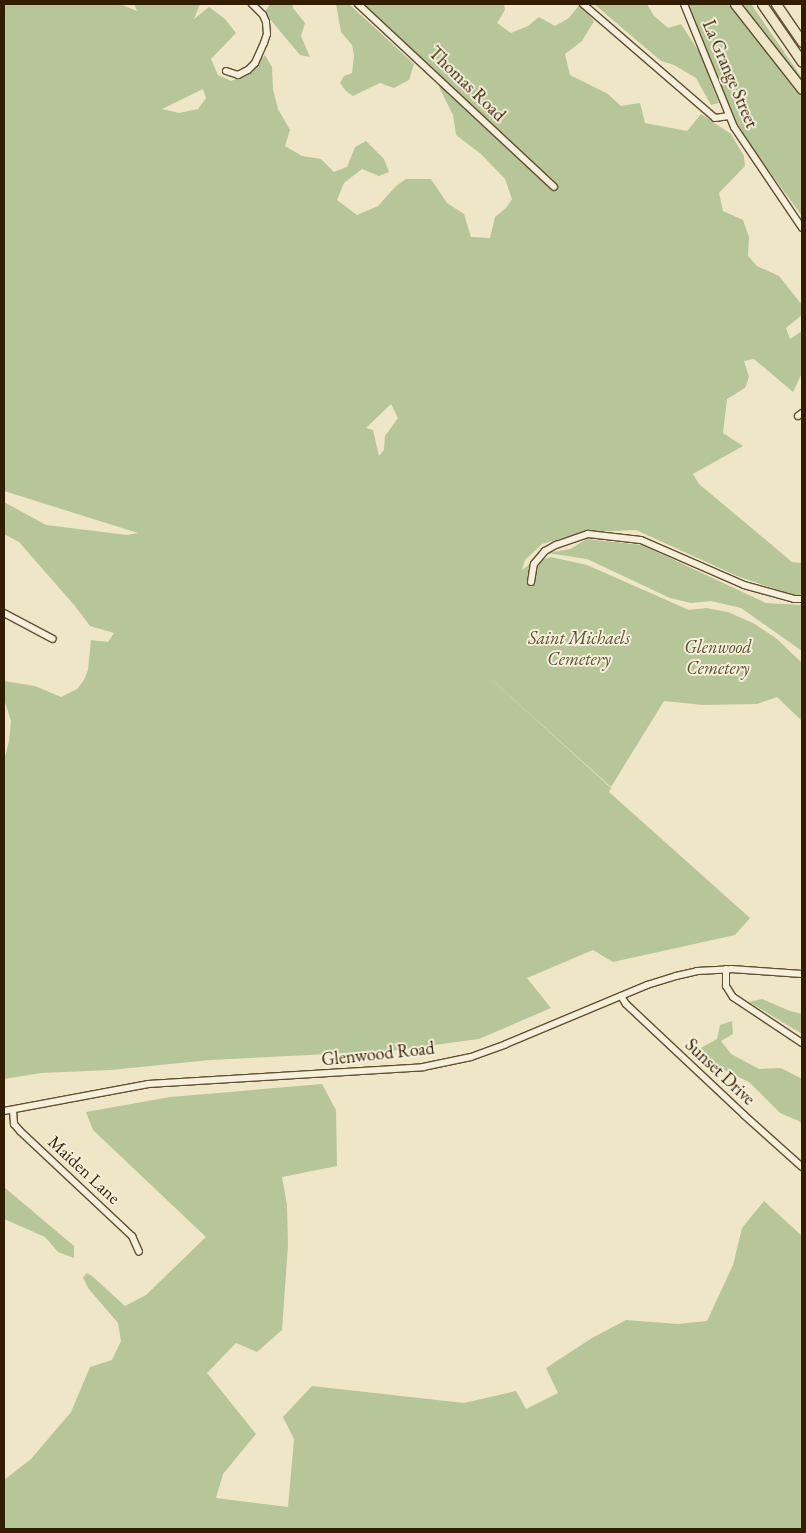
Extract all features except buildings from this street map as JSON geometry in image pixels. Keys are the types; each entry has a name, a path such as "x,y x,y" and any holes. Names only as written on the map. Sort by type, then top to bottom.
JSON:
{"highway":[{"path":"736,4 802,89"},
{"path":"762,4 802,62"},
{"path":"776,4 802,42"}],"street":[{"path":"226,71 238,75 248,70 255,63 264,43 267,34 266,22 252,4"},
{"name":"Thomas Road","path":"358,4 554,187"},
{"path":"583,4 715,118 729,116"},
{"name":"La Grange Street","path":"684,4 729,116 744,143 802,228"},
{"path":"531,582 534,564 545,551 556,544 588,534 642,540 744,585 794,599 802,599"},
{"path":"4,613 53,638"},
{"path":"726,969 726,986 734,997 802,1043"},
{"name":"Glenwood Road","path":"4,1111 148,1084 340,1074 423,1067 471,1057 621,996 676,976 726,969 802,974"},
{"name":"Sunset Drive","path":"621,996 626,1004 802,1167"},
{"name":"Maiden Lane","path":"13,1110 14,1124 20,1131 132,1236 140,1252"}],"green space":[{"path":"4,4 120,4 137,11 134,4 200,4 194,19 209,7 225,19 236,33 211,59 218,75 231,81 245,75 265,55 272,67 273,89 278,109 290,130 285,146 302,156 321,159 334,172 347,167 355,147 366,141 384,159 389,172 379,176 362,169 344,183 337,200 357,215 378,206 396,186 406,179 431,179 447,203 464,214 471,237 490,238 495,217 506,208 512,199 505,179 481,154 456,135 453,115 440,89 434,69 362,4 504,4 505,10 497,23 511,33 528,26 539,17 555,26 569,18 580,4 594,21 582,41 565,54 570,75 608,94 621,106 640,103 645,123 687,131 701,114 731,134 744,156 745,166 719,193 723,211 743,220 749,237 748,256 757,266 779,276 802,305 802,315 786,328 790,339 802,331 802,373 793,392 754,359 744,361 749,377 745,388 727,399 723,433 743,446 693,474 699,484 792,562 802,563 802,595 795,596 737,576 636,530 584,532 542,544 525,560 522,570 531,563 551,557 587,565 689,610 706,608 728,612 755,624 777,639 802,663 802,721 777,697 757,704 703,705 664,701 611,787 470,660 611,788 609,792 750,918 735,935 613,962 593,950 527,978 551,1008 479,1039 390,1051 210,1060 111,1070 41,1073 4,1079 4,761 11,721 4,699 4,681 35,686 61,697 77,689 84,680 88,670 91,640 108,642 114,633 90,626 19,542 4,534 4,502 46,525 127,535 138,533 4,491","holes":["203,89 206,98 198,109 179,113 162,109","391,404 398,418 385,436 384,450 379,456 373,430 366,428"]},
{"path":"270,4 293,4 293,8 305,23 301,36 310,57 300,55 269,18 265,12"},
{"path":"336,4 349,4 414,64 409,80 394,88 380,83 353,96 346,91 340,83 344,76 352,73 354,56 352,45 341,32"},
{"path":"594,4 647,4 654,16 668,28 681,24 701,55 719,103 711,105 696,78 674,65 661,61"},
{"path":"687,4 730,4 802,97 802,216 753,149 734,118"},
{"path":"740,4 751,4 802,78 802,84"},
{"path":"587,539 642,545 766,603 802,605 802,651 741,608 711,601 691,603 670,598 587,559 547,553 570,549"},
{"path":"762,999 802,1014 802,1034 749,1002"},
{"path":"732,1021 733,1034 721,1041 731,1054 759,1069 781,1068 802,1079 802,1125 799,1121 780,1113 749,1082 690,1054 717,1039 720,1025"},
{"path":"322,1084 336,1110 337,1166 282,1177 287,1205 288,1245 282,1330 257,1352 236,1343 207,1373 256,1434 223,1474 216,1498 288,1507 294,1439 283,1417 312,1386 464,1403 516,1391 526,1409 558,1393 546,1368 592,1338 626,1320 678,1324 707,1321 733,1265 742,1228 764,1201 802,1236 802,1529 4,1529 4,1480 31,1459 71,1412 90,1367 112,1360 121,1341 118,1323 88,1288 83,1277 87,1273 92,1276 125,1306 146,1295 206,1237 93,1130 86,1112 170,1097"},
{"path":"4,1187 74,1246 74,1258 58,1252 45,1237 4,1219"}],"park label":[{"name":"Saint Michaels Cemetery","path":"579,649"},
{"name":"Glenwood Cemetery","path":"718,658"}]}
